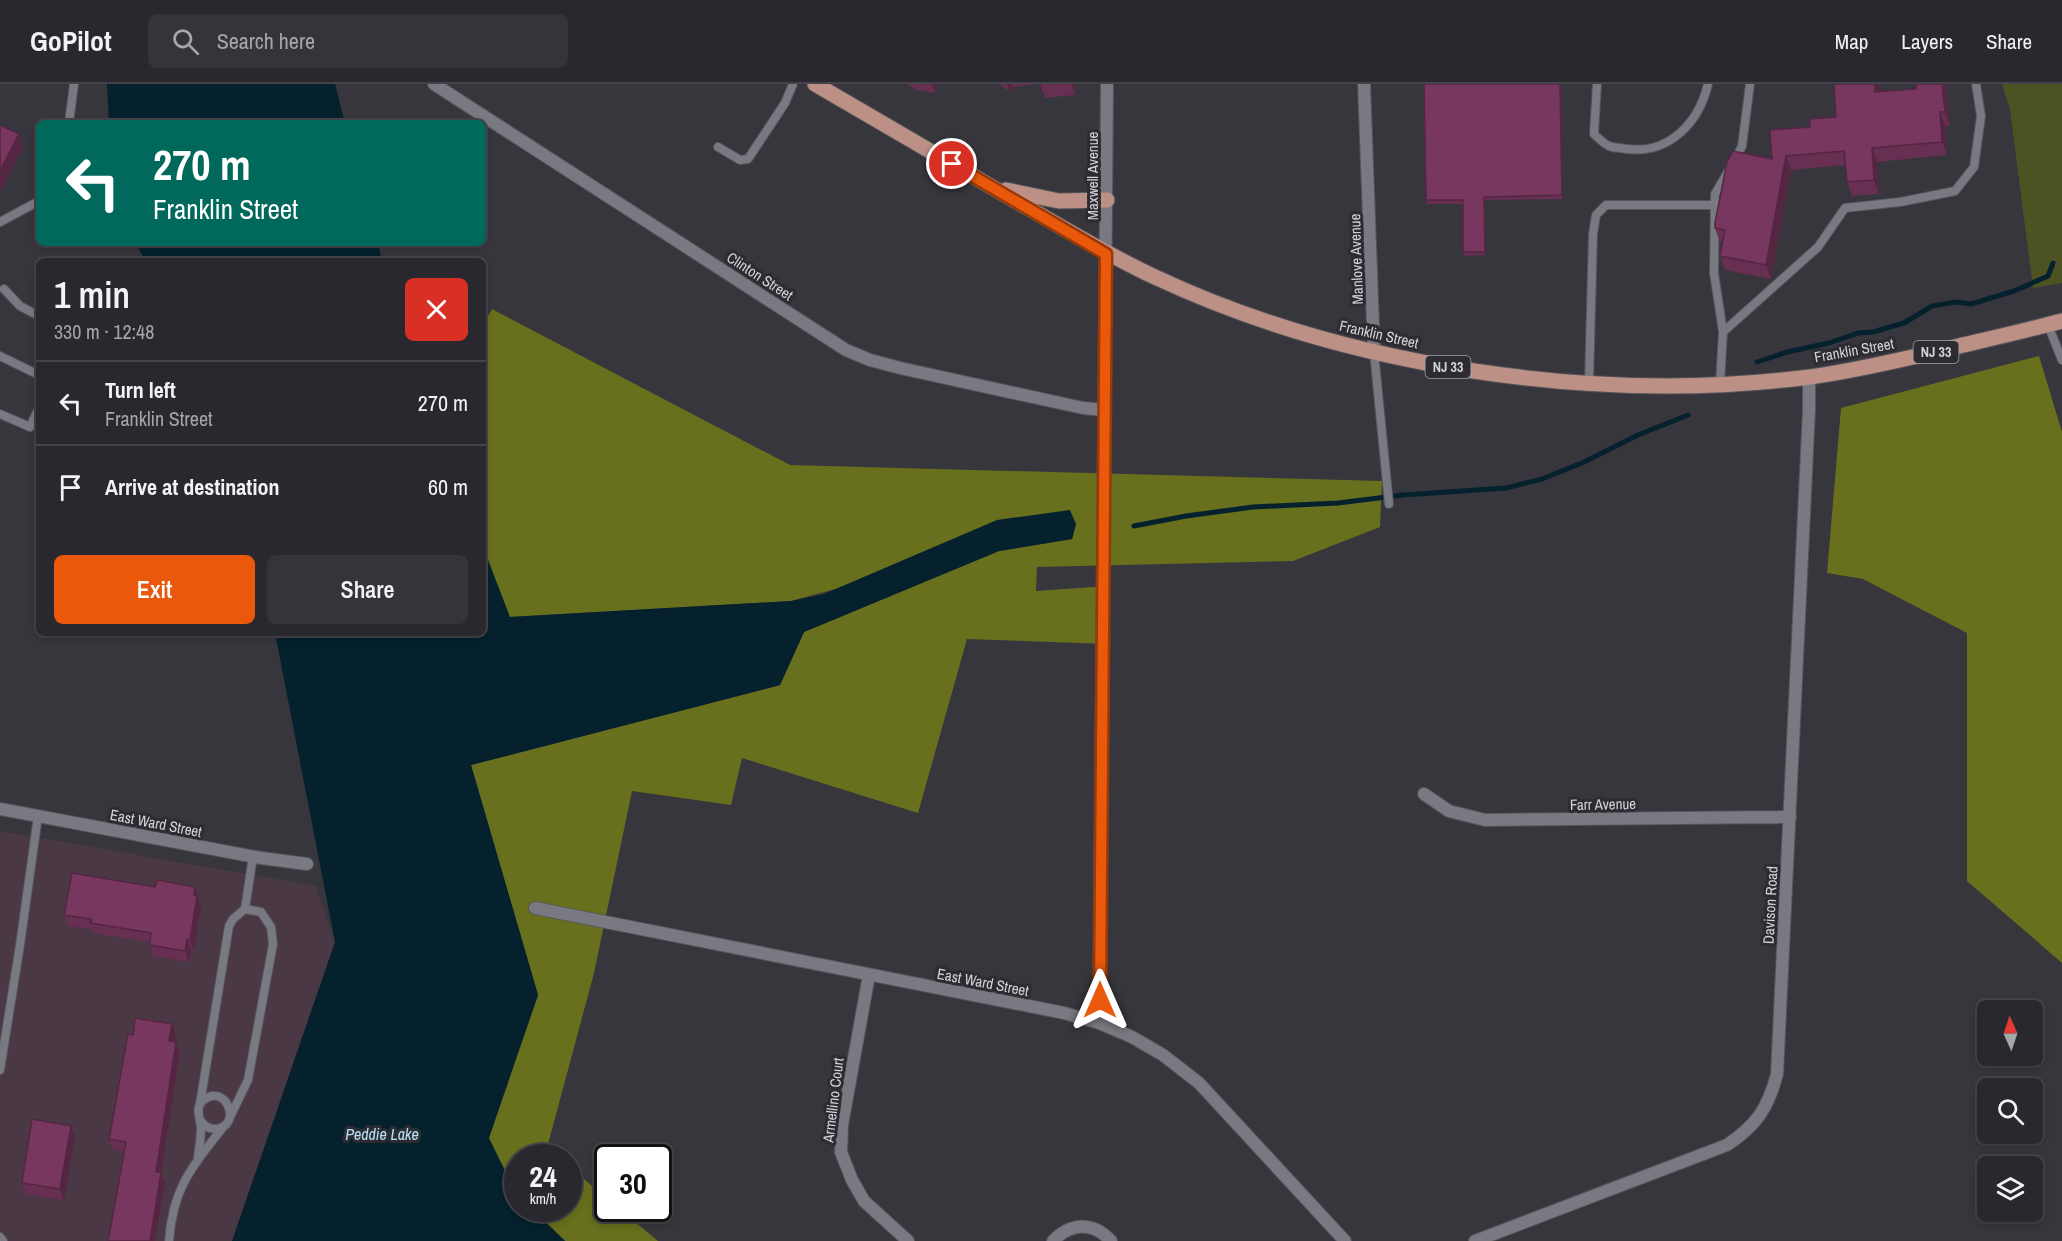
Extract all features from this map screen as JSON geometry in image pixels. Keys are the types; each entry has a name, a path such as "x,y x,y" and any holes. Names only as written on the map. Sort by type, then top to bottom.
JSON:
{"main road":[{"name":"Franklin Street","path":"815,84 1106,254 1158,279 1212,301 1321,339 1437,365 1515,377 1589,382 1657,385 1720,384 1809,377 1902,360 2055,323"},
{"path":"992,187 1059,201 1107,201"}],"street":[{"name":"Clinton Street","path":"435,84 846,350 870,360 900,368 1083,408 1104,410"},
{"name":"Maxwell Avenue","path":"1099,1023 1107,84"},
{"name":"Manlove Avenue","path":"1365,84 1374,352"},
{"name":"Davison Road","path":"1475,1241 1719,1149 1746,1132 1761,1115 1772,1095 1778,1074 1809,377"},
{"name":"Farr Avenue","path":"1424,794 1449,811 1485,820 1790,817"},
{"name":"East Ward Street","path":"0,809 307,864"},
{"name":"East Ward Street","path":"535,908 1064,1013 1099,1023 1132,1037 1163,1055 1200,1083 1345,1241"},
{"name":"Armellino Court","path":"868,975 842,1125 841,1152 852,1180 864,1201 908,1241"},
{"path":"1053,1241 1060,1233 1081,1226 1092,1227 1102,1232 1111,1241"}],"lane":[{"path":"69,120 74,84"},
{"path":"718,147 740,160 748,159 785,103 793,84"},
{"path":"1597,84 1594,134 1610,146 1638,150 1668,142 1690,124 1705,96 1708,84"},
{"path":"1720,384 1723,332 1714,273 1715,194 1742,146 1750,84"},
{"path":"1723,332 1818,247 1845,208 1900,202 1955,191 1974,167 1981,116 1976,84"},
{"path":"0,222 36,203"},
{"path":"1589,382 1593,234 1596,215 1606,205 1714,205"},
{"path":"4,288 20,306 36,314"},
{"path":"2055,323 2062,360"},
{"name":"Manlove Avenue","path":"1374,352 1389,504"},
{"path":"0,356 36,374"},
{"path":"0,414 30,428 36,415"},
{"path":"0,1070 38,816"},
{"path":"198,1157 201,1129 198,1115 229,927 233,919 245,909 253,856"},
{"path":"169,1241 177,1195 187,1174 230,1117 248,1080 273,944 271,927 261,912 245,909"},
{"path":"200,1104 208,1098 218,1097 227,1102 231,1112 230,1117"},
{"path":"200,1120 203,1125 211,1129 224,1126"},
{"path":"0,1237 3,1241"}],"shaded area":[{"path":"0,831 316,886 335,942 232,1241 0,1241"}],"green space":[{"path":"2002,84 2062,84 2062,283 2033,288 2010,109"},
{"path":"492,309 790,465 1382,481 1380,527 1293,561 1037,567 1036,591 1107,586 1108,644 967,639 918,813 742,758 731,805 632,791 594,973 548,1144 504,1144 504,1169 488,1138 538,995 471,765 780,685 804,632 999,551 1072,539 1076,524 791,601 509,617 486,555 486,319"},
{"path":"2039,356 2062,432 2062,963 1967,881 1967,633 1863,579 1827,573 1841,408"},
{"path":"582,1177 594,1188 594,1222 635,1222 658,1241 565,1241 545,1222 582,1222"}],"water":[{"path":"107,84 335,84 344,120 109,120"},
{"path":"138,246 379,246 381,258 144,258"},
{"name":"Peddie Lake","path":"1070,510 1076,524 1072,539 999,551 804,632 780,685 471,765 538,995 489,1138 504,1169 504,1222 545,1222 565,1241 232,1241 335,942 276,636 486,636 486,555 510,617 791,601 824,594 997,520"}],"building":[{"path":"1424,84 1560,84 1562,195 1484,197 1485,252 1463,252 1463,200 1426,200"},
{"path":"1834,84 1875,84 1875,92 1916,89 1916,84 1942,84 1945,112 1940,112 1942,142 1872,148 1874,180 1847,182 1844,151 1786,156 1766,265 1720,256 1725,230 1715,228 1715,223 1727,162 1733,151 1772,159 1770,130 1810,127 1810,119 1836,117"},
{"path":"0,125 19,134 0,171"},
{"path":"72,873 155,887 157,880 195,887 194,895 197,896 190,940 187,939 185,951 150,945 151,933 90,923 92,919 64,915"},
{"path":"135,1018 172,1024 169,1041 176,1042 156,1172 161,1172 150,1241 108,1241 126,1142 109,1139 128,1034 133,1035"},
{"path":"32,1119 71,1126 60,1189 22,1183"}],"waterway":[{"path":"1757,362 1858,333 1873,332 1904,323 1932,306 1956,302 1971,304 2014,291 2048,276 2053,263"},
{"path":"1134,526 1253,507 1338,503 1403,495 1506,488 1542,479 1582,463 1638,435 1688,415"}],"route":[{"path":"952,164 1106,254 1100,1000"}]}
